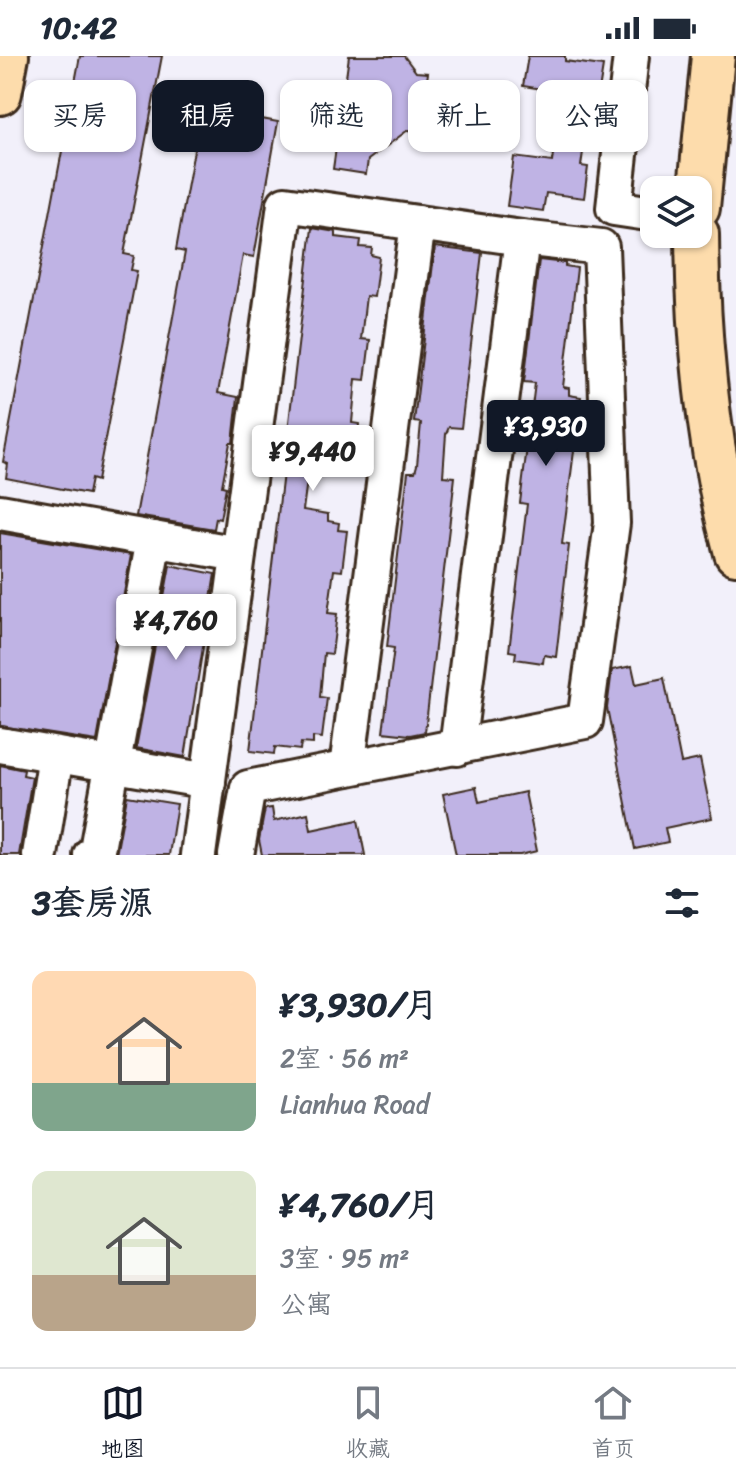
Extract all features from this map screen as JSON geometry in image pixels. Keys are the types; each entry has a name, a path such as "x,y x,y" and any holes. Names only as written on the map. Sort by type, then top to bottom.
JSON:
{"main road":[{"path":"0,93 7,56"},
{"path":"701,176 713,56"},
{"path":"698,248 703,368 717,468 736,553"}],"lane":[{"path":"631,56 614,208 640,212"},
{"path":"198,855 285,204 601,247 612,523 585,721 248,788 236,855"},
{"path":"347,768 418,223"},
{"path":"457,748 522,238"},
{"path":"0,512 238,554"},
{"path":"91,855 96,855 154,539"},
{"path":"0,745 208,781"},
{"path":"40,855 56,755"}],"building":[{"path":"80,56 162,56 157,80 152,80 152,108 124,254 134,256 131,270 137,271 97,481 91,479 88,494 6,478 8,464 3,462 62,152 136,152 136,80 75,80"},
{"path":"349,56 404,56 416,72 428,73 427,80 408,80 408,130 392,142 392,80 346,80"},
{"path":"528,56 565,56 565,61 603,66 601,80 536,80 536,88 523,86"},
{"path":"264,119 278,122 254,257 243,255 218,393 238,397 233,443 230,443 222,486 226,487 220,519 216,518 214,529 136,516 185,252 176,250 194,152 264,152"},
{"path":"335,152 379,152 368,160 366,174 333,169"},
{"path":"553,152 583,152 581,166 588,167 584,198 546,193 543,211 507,206 514,157 552,162"},
{"path":"312,228 336,232 336,237 361,240 360,247 372,248 371,255 379,257 374,297 366,296 361,339 370,340 365,380 356,379 352,423 359,424 355,464 346,463 345,470 334,469 333,476 308,473 303,510 328,514 328,521 339,523 338,530 347,531 342,571 334,570 328,613 337,614 332,654 324,653 320,697 327,698 322,738 313,737 313,744 301,743 300,750 275,747 274,754 250,751"},
{"path":"435,247 482,253 461,428 449,427 446,434 443,476 455,477 425,732 410,735 383,732 394,648 387,647 408,472 415,472 417,465 421,423 414,422"},
{"path":"539,260 565,263 565,266 577,268 563,387 569,388 569,395 581,397 562,544 569,545 556,657 544,655 543,663 515,659 516,652 509,651 527,504 520,503 535,383 524,382"},
{"path":"0,533 131,555 97,741 0,726"},
{"path":"170,565 215,574 185,757 136,748"},
{"path":"632,666 636,684 664,678 681,763 700,759 712,818 665,828 668,842 635,849 607,708 612,670"},
{"path":"0,765 24,770 23,775 32,777 19,855 0,855"},
{"path":"476,787 479,802 525,792 537,851 520,855 456,855 443,794"},
{"path":"127,796 177,804 169,855 116,855"},
{"path":"272,808 274,821 308,813 311,830 358,820 365,855 262,855 259,840 265,809"}]}
